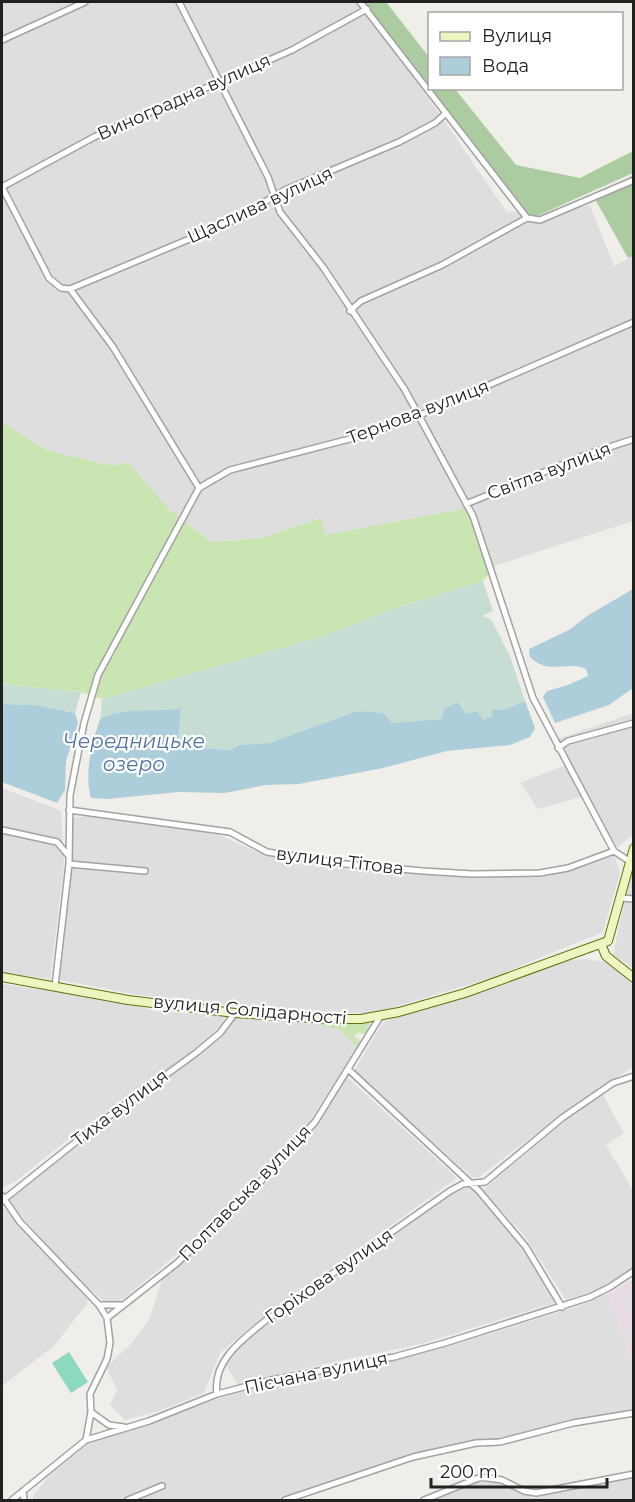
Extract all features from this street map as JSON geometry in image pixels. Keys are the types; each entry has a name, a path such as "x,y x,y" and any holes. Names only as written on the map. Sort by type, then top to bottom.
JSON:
{"main road":[{"path":"633,848 608,942 600,944 606,956 633,976"},
{"name":"вулиця Солідарності","path":"2,977 129,1000 235,1013 330,1020 380,1017 465,993 600,944"}],"street":[{"path":"2,40 85,2"},
{"path":"179,2 218,83 268,177 280,212 322,267 420,415 473,516 533,698 614,851 629,861"},
{"path":"360,2 527,218"},
{"name":"Виноградна вулиця","path":"2,187 94,137 292,50 367,9"},
{"name":"Щаслива вулиця","path":"2,187 49,278 61,288 70,289 230,222 275,198 285,190 399,142 435,123 445,114"},
{"path":"350,311 361,301 442,265 527,218 540,220 633,180"},
{"path":"55,986 69,864 69,810 84,723 98,675 199,489 113,347 70,289"},
{"name":"Тернова вулиця","path":"199,489 230,470 365,435 420,415 633,322"},
{"name":"Світла вулиця","path":"466,504 588,454 633,439"},
{"path":"558,748 568,741 633,723"},
{"name":"вулиця Тітова","path":"69,810 212,828 230,832 267,852 345,864 412,870 472,874 540,873 568,868 614,851"},
{"path":"2,830 57,842 69,856"},
{"path":"69,864 145,870"},
{"path":"621,898 633,899"},
{"name":"Тиха вулиця","path":"2,1199 97,1125 196,1053 220,1033 235,1013"},
{"name":"Полтавська вулиця","path":"107,1318 177,1263 252,1191 315,1122 380,1017"},
{"path":"348,1069 471,1184 526,1247 562,1307"},
{"name":"Горіхова вулиця","path":"217,1394 217,1373 240,1341 450,1191 463,1184 485,1182 562,1118 613,1083 633,1076"},
{"path":"2,1199 20,1222 99,1305 107,1318 110,1342 107,1359 90,1394 91,1412 86,1440"},
{"name":"Пісчана вулиця","path":"12,1500 86,1440 149,1421 217,1394 270,1380 394,1357 562,1307 610,1287 633,1271"},
{"path":"99,1305 124,1304"},
{"path":"91,1412 109,1425 126,1427"},
{"path":"285,1500 413,1457 476,1443 500,1442 573,1423 633,1413"},
{"path":"424,1500 481,1477 502,1479 524,1491 536,1493 633,1474"},
{"path":"128,1500 162,1486"},
{"path":"23,1491 24,1500"}],"shaded area":[{"path":"2,2 362,2 507,212 590,206 614,266 633,256 633,521 495,566 472,507 325,536 319,518 262,538 211,542 170,510 128,462 113,466 46,450 2,422"},
{"path":"633,713 633,835 617,847 588,795 538,809 520,783 570,763 558,739"},
{"path":"2,788 61,811 64,864 50,979 2,973"},
{"path":"95,815 213,832 262,854 348,869 446,876 543,877 614,855 620,873 603,932 491,978 371,1014 255,1008 138,995 59,980 71,858 70,818"},
{"path":"633,861 633,968 613,955"},
{"path":"586,959 611,963 633,985 633,1067 577,1103 479,1177 472,1177 354,1071 383,1022 571,960"},
{"path":"2,984 117,1000 156,1011 227,1016 207,1041 76,1133 16,1181 4,1187 2,1184"},
{"path":"236,1015 339,1023 361,1041 305,1129 189,1244 128,1295 110,1307 68,1268 7,1200 53,1161 196,1057"},
{"path":"347,1077 457,1178 250,1327 220,1353 204,1393 159,1411 125,1420 110,1405 117,1390 106,1367 129,1346 149,1320 162,1279 260,1190 307,1140"},
{"path":"603,1095 624,1133 606,1145 633,1190 633,1268 597,1290 566,1300 524,1235 482,1191 574,1113"},
{"path":"467,1187 477,1193 522,1245 557,1302 421,1344 273,1375 239,1386 225,1364 242,1342 449,1194"},
{"path":"2,1206 88,1302 54,1346 2,1386"},
{"path":"633,1279 634,1365 632,1366 608,1294"},
{"path":"608,1294 633,1365 633,1409 549,1426 500,1440 474,1441 401,1458 279,1500 33,1500 33,1496 48,1477 89,1443 229,1395 447,1347 581,1305"},
{"path":"633,1476 633,1500 434,1500 480,1479 503,1483 533,1498"}],"green space":[{"path":"362,2 386,2 428,56 428,89"},
{"path":"429,90 456,90 516,165 580,178 633,151 633,173 537,216 522,213"},
{"path":"633,175 633,256 628,258 595,199"},
{"path":"2,422 46,450 113,466 128,462 170,510 211,542 262,538 320,518 326,535 472,507 495,566 483,581 396,608 317,638 102,699 81,692 2,684"},
{"path":"483,581 493,611 482,616 491,619 510,656 525,701 504,710 491,709 493,716 483,720 442,719 392,723 357,711 270,743 240,745 229,750 185,747 178,740 180,708 119,712 100,719 102,699 317,638 396,608"},
{"path":"2,684 81,692 75,713 35,705 2,704"},
{"path":"369,1021 370,1025 365,1034 357,1033 354,1037 360,1043 358,1047 338,1029 319,1024 320,1022"},
{"path":"69,1352 88,1382 71,1393 52,1363"}],"water":[{"path":"633,589 633,688 609,705 555,723 543,697 547,691 588,676 586,669 572,666 544,666 530,657 529,649 569,630 587,616"},
{"name":"Чередницьке озеро","path":"525,701 535,728 530,737 510,745 447,751 383,768 299,784 266,785 224,793 179,792 106,799 91,798 89,768 100,719 119,712 181,708 178,740 185,747 229,750 240,745 270,743 357,711 383,713 392,723 442,719 444,709 457,702 466,714 477,711 483,720 493,716 491,709 504,710"},
{"name":"Чередницьке озеро","path":"2,704 35,705 75,713 78,723 66,761 65,790 57,803 2,782"}]}
